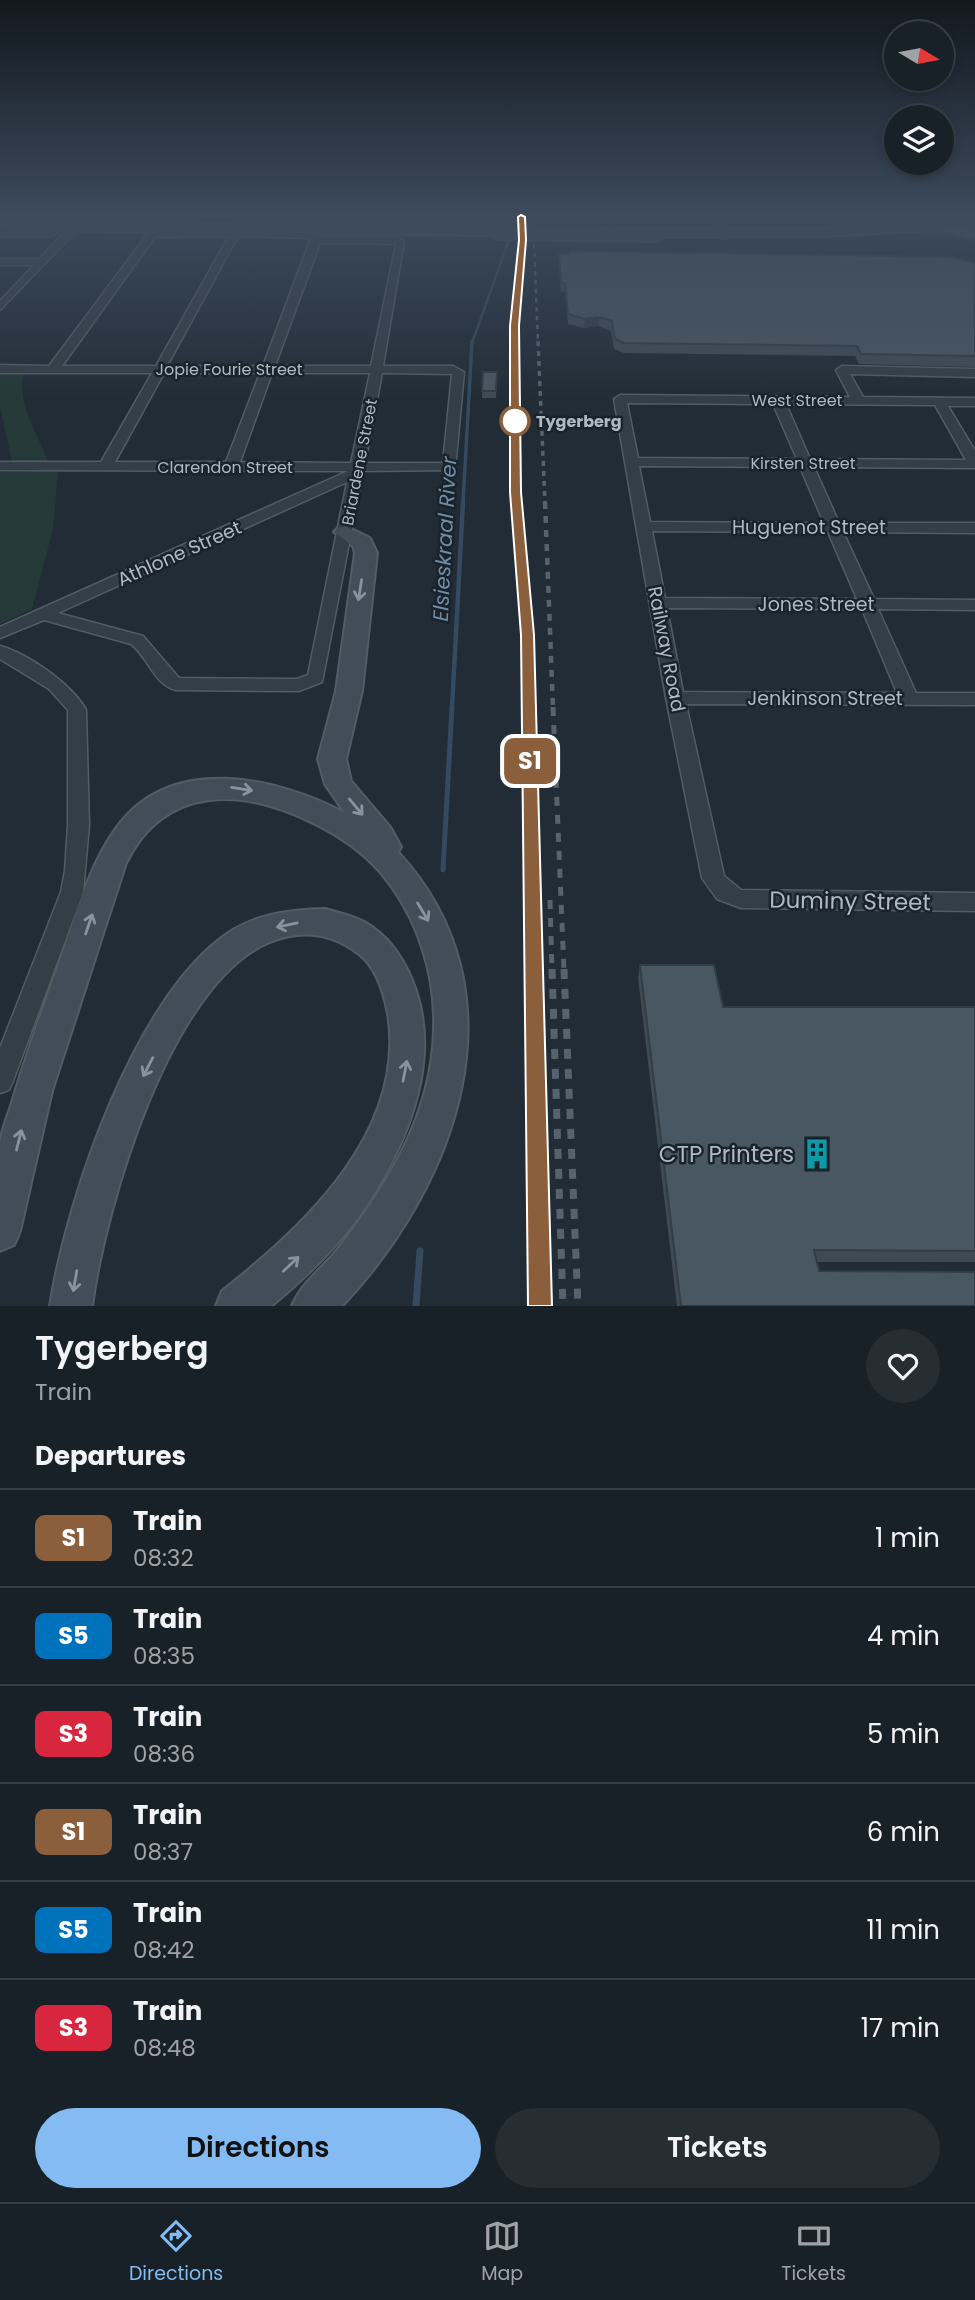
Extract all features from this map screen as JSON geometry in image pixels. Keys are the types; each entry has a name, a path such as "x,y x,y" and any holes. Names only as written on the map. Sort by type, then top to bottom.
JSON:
{"main road":[{"path":"345,532 362,543 366,553 349,691 332,759 332,770 341,790 383,841 394,869"},
{"path":"0,1231 19,1139 38,1073 111,863 137,823 160,805 182,794 202,788 241,788 277,796 316,811 376,849 405,882 432,927 448,980 452,1036 445,1084 428,1142 404,1192 340,1281 313,1306"},
{"path":"71,1306 82,1242 112,1148 143,1075 179,1006 215,963 243,940 281,925 314,922 328,924 359,936 382,956 394,976 403,998 410,1031 402,1086 377,1150 350,1197 316,1241 278,1275 237,1306"}],"street":[{"path":"0,307 6,295 24,278"},
{"path":"53,369 120,278"},
{"path":"106,466 211,278"},
{"path":"231,467 302,278"},
{"name":"Briardene Street","path":"42,614 137,640 149,650 169,681 176,684 299,685 313,681 318,675 393,278"},
{"name":"Jopie Fourie Street","path":"0,369 457,370 450,467"},
{"path":"865,400 842,370 975,373"},
{"path":"856,371 865,400"},
{"name":"West Street","path":"620,399 975,402"},
{"name":"Railway Road","path":"620,399 630,462 713,878 725,894"},
{"path":"778,401 909,698"},
{"path":"939,401 975,463"},
{"name":"Kirsten Street","path":"630,462 975,463"},
{"name":"Clarendon Street","path":"0,466 304,467 358,470 450,467"},
{"path":"304,467 315,485 315,492"},
{"name":"Athlone Street","path":"1,648 42,614 315,492 358,470"},
{"name":"Huguenot Street","path":"644,526 975,528"},
{"name":"Jones Street","path":"658,603 975,605"},
{"path":"0,1081 72,892 76,867 77,796 74,701 64,691 1,648"},
{"name":"Jenkinson Street","path":"676,698 975,699"},
{"name":"Duminy Street","path":"725,894 741,899 975,902"}],"green space":[{"path":"0,373 24,373 22,384 25,407 48,461 12,461 0,407"},
{"path":"0,472 58,472 53,529 32,609 0,624"}],"building":[{"path":"561,278 975,278 975,356 861,354 857,346 624,343 615,339 612,321 599,317 585,319 568,314 565,283 561,283"},
{"name":"Tygerberg","path":"483,372 497,372 496,391 482,391"},
{"name":"CTP Printers","path":"640,965 714,965 723,1007 975,1007 975,1251 814,1250 819,1271 975,1272 975,1306 681,1306"}],"waterway":[{"name":"Elsieskraal River","path":"472,343 495,278"},
{"name":"Elsieskraal River","path":"463,503 472,341"},
{"name":"Elsieskraal River","path":"452,708 463,502"},
{"name":"Elsieskraal River","path":"443,870 452,707"},
{"name":"Elsieskraal River","path":"416,1306 420,1251"}],"railway":[{"path":"515,343 518,278"},
{"path":"535,278 538,343"},
{"path":"538,341 545,503"},
{"path":"515,343 517,503"},
{"path":"517,502 528,635 529,708"},
{"path":"545,502 553,708"},
{"path":"529,707 534,971"},
{"path":"553,707 564,971"},
{"path":"550,900 552,971"},
{"path":"534,969 540,1306"},
{"path":"552,969 563,1306"},
{"path":"564,969 578,1306"}],"train":[{"name":"S1","path":"519,278 515,305 516,492 528,635 540,1306"}],"place":[{"name":"Tygerberg","path":"515,421"},
{"name":"CTP Printers","path":"817,1154"}]}
